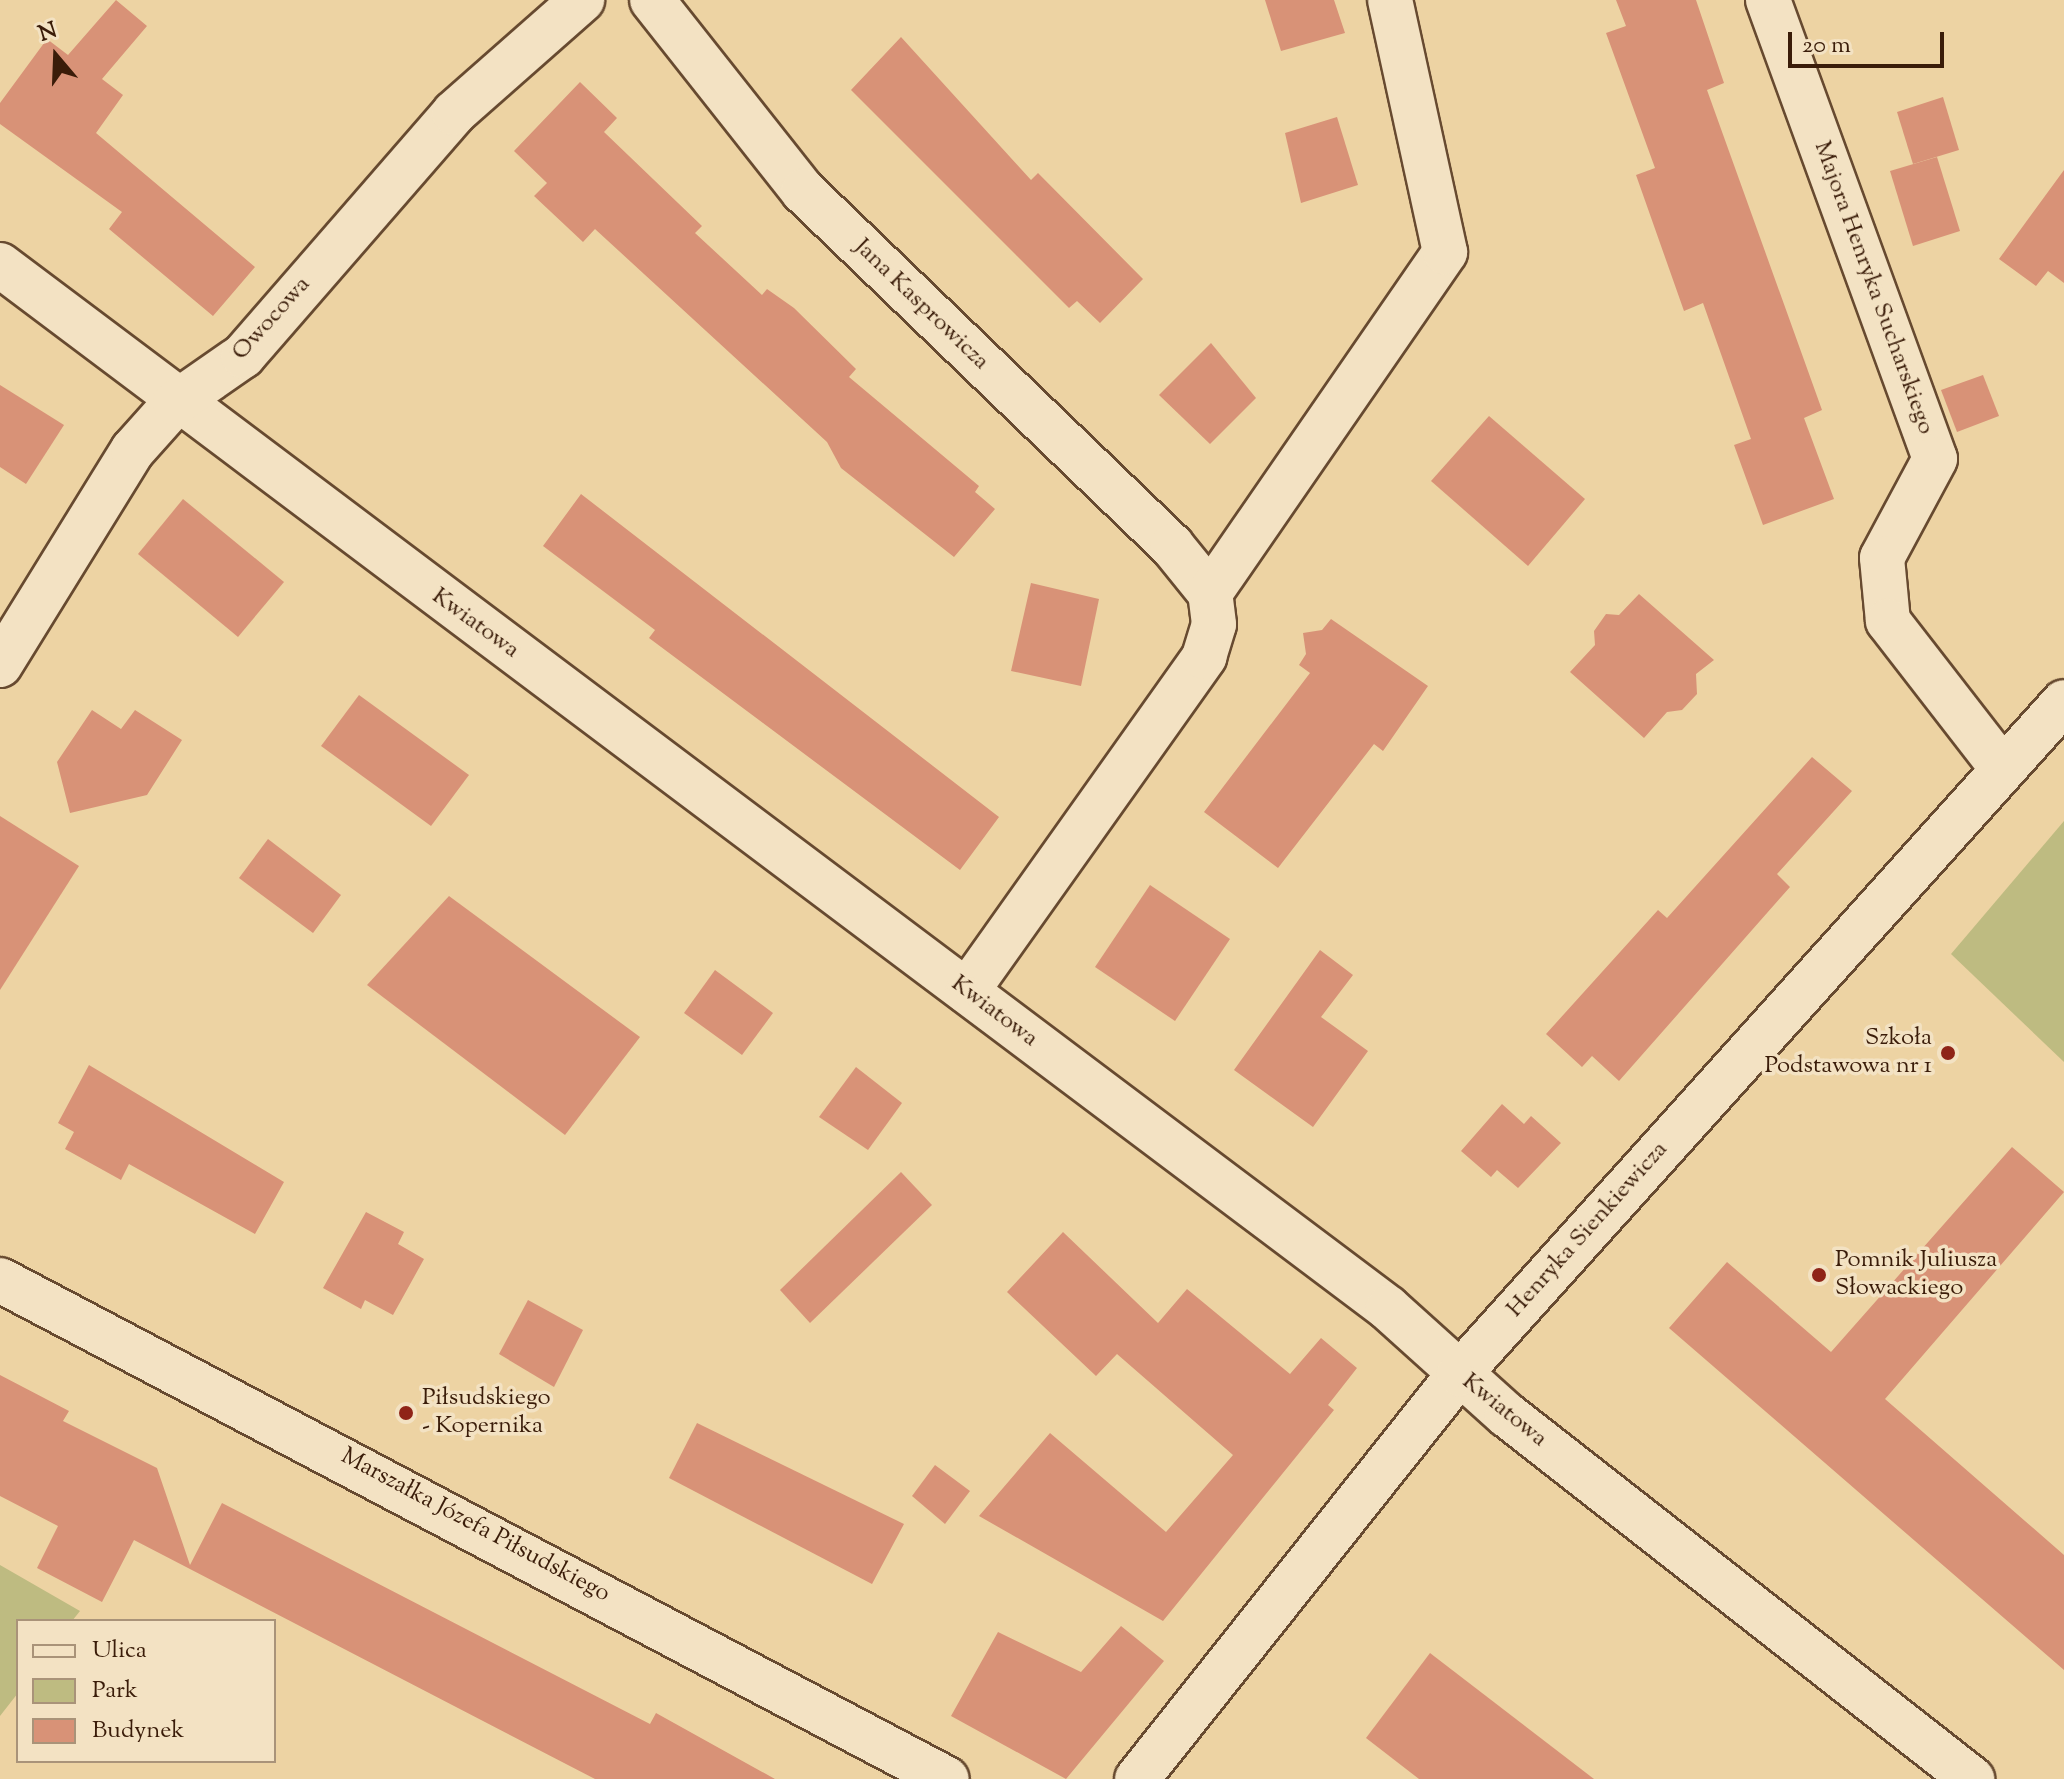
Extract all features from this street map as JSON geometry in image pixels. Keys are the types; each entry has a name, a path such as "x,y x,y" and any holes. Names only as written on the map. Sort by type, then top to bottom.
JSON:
{"street":[{"name":"Owocowa","path":"0,665 133,450 175,403 243,356 454,113 582,0"},
{"name":"Jana Kasprowicza","path":"652,0 803,191 1172,546 1210,593"},
{"path":"967,991 1204,657 1214,624 1210,593 1445,252 1390,0"},
{"name":"Majora Henryka Sucharskiego","path":"1768,0 1935,459 1882,558 1888,621 2003,769"},
{"name":"Kwiatowa","path":"0,265 175,403 1388,1308 1459,1374 1972,1779"},
{"name":"Henryka Sienkiewicza","path":"1137,1779 1459,1374 2064,702"},
{"name":"Marszałka Józefa Piłsudskiego","path":"0,1280 947,1779"}],"green space":[{"path":"2064,821 2064,1062 1951,954"},
{"path":"0,1565 80,1611 74,1619 16,1619 16,1696 0,1716"}],"building":[{"path":"116,0 147,26 102,79 123,95 96,133 255,267 213,316 109,229 122,212 0,124 0,103 47,39 68,55"},
{"path":"1265,0 1334,0 1345,33 1281,51"},
{"path":"1616,0 1696,0 1724,83 1707,90 1822,410 1804,418 1834,499 1763,525 1734,445 1751,439 1703,303 1684,311 1636,175 1655,168 1606,33 1626,26"},
{"path":"901,37 1031,180 1038,173 1143,279 1100,323 1077,301 1069,308 851,90"},
{"path":"580,82 617,118 604,132 702,226 695,233 762,295 767,289 794,308 856,369 849,377 979,486 975,492 995,509 954,557 841,468 827,442 595,229 583,242 534,196 547,183 514,151"},
{"path":"1943,97 1959,150 1913,164 1897,112"},
{"path":"1337,117 1358,185 1301,203 1285,133"},
{"path":"1937,157 1960,231 1913,246 1890,171"},
{"path":"2064,170 2064,283 2048,271 2036,286 1999,259"},
{"path":"1211,343 1256,398 1210,444 1159,395"},
{"path":"1983,375 1999,416 1957,432 1941,390"},
{"path":"0,385 64,425 26,484 0,467"},
{"path":"1489,416 1585,499 1528,566 1431,481"},
{"path":"581,494 999,817 960,870 649,638 655,630 543,546"},
{"path":"183,499 284,582 238,637 138,554"},
{"path":"1031,583 1099,599 1081,686 1011,671"},
{"path":"1639,594 1714,660 1696,674 1697,694 1682,710 1667,712 1644,738 1570,672 1595,645 1594,631 1606,614 1619,615"},
{"path":"1331,619 1428,686 1383,751 1374,744 1278,868 1204,812 1310,673 1299,665 1306,654 1303,633 1322,630"},
{"path":"359,695 469,775 431,826 321,746"},
{"path":"92,710 121,729 135,710 182,740 147,795 70,813 57,762"},
{"path":"1812,757 1852,791 1777,874 1790,887 1619,1081 1592,1056 1582,1067 1546,1034 1658,910 1667,918"},
{"path":"0,816 79,866 0,990"},
{"path":"268,839 341,895 313,933 239,878"},
{"path":"1150,885 1230,939 1175,1021 1095,967"},
{"path":"449,896 640,1037 565,1135 367,985"},
{"path":"1320,950 1353,975 1321,1017 1368,1051 1313,1127 1234,1070"},
{"path":"715,970 773,1013 742,1055 684,1013"},
{"path":"89,1065 284,1182 255,1234 129,1164 121,1180 65,1149 74,1132 58,1123"},
{"path":"856,1067 902,1103 868,1150 819,1117"},
{"path":"1502,1104 1524,1124 1531,1116 1561,1143 1518,1188 1497,1170 1491,1177 1461,1151"},
{"path":"2012,1147 2064,1192 1885,1399 2064,1555 2064,1670 1669,1328 1727,1262 1831,1352"},
{"path":"901,1172 932,1205 810,1323 780,1290"},
{"path":"366,1212 404,1232 398,1244 424,1259 393,1315 365,1300 361,1309 323,1288"},
{"path":"1063,1232 1158,1323 1187,1289 1290,1374 1321,1338 1357,1368 1328,1405 1334,1410 1163,1621 979,1516 1050,1433 1166,1532 1233,1455 1117,1354 1096,1376 1007,1292"},
{"path":"528,1300 583,1330 554,1387 499,1354"},
{"path":"0,1375 69,1411 63,1421 157,1468 190,1565 222,1503 650,1724 656,1713 775,1779 595,1779 134,1540 102,1602 37,1568 58,1526 0,1496"},
{"path":"697,1423 904,1524 872,1584 669,1478"},
{"path":"935,1465 970,1491 945,1524 912,1496"},
{"path":"1121,1626 1164,1661 1066,1779 951,1716 998,1632 1081,1672"},
{"path":"1430,1653 1594,1779 1419,1779 1366,1738"}],"place":[{"name":"Szkoła Podstawowa nr 1","path":"1948,1053"},
{"name":"Pomnik Juliusza Słowackiego","path":"1819,1275"},
{"name":"Piłsudskiego - Kopernika","path":"406,1413"}]}
